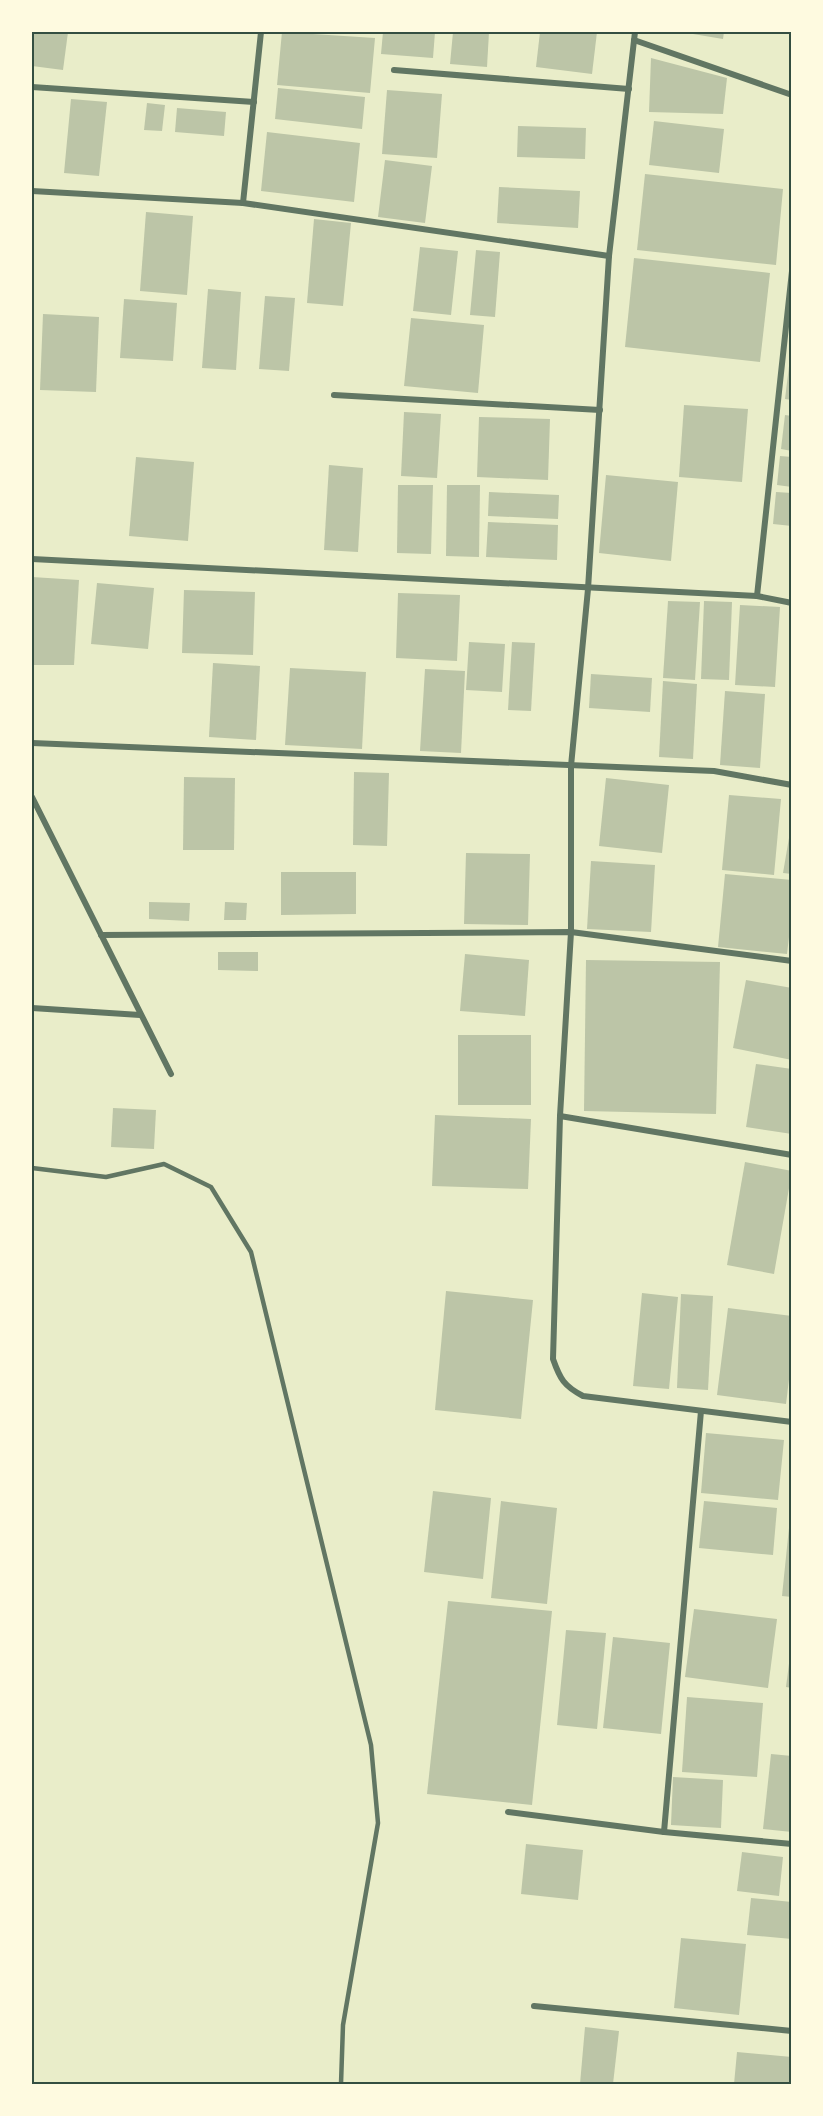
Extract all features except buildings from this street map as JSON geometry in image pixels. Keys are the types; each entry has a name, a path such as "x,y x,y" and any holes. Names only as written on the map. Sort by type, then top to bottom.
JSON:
{"street":[{"path":"243,202 261,32"},
{"path":"635,32 609,256 588,589 571,766 571,932 560,1116 553,1359 559,1376 568,1388 583,1396 792,1422"},
{"path":"634,40 792,95"},
{"path":"394,70 629,89"},
{"path":"32,87 254,102"},
{"path":"32,191 243,202 609,256"},
{"path":"757,597 792,271"},
{"path":"334,395 600,410"},
{"path":"32,559 757,597 792,603"},
{"path":"32,743 714,771 792,785"},
{"path":"32,797 171,1074"},
{"path":"101,935 571,932 792,961"},
{"path":"32,1008 140,1015"},
{"path":"560,1116 792,1155"},
{"path":"664,1832 701,1411"},
{"path":"508,1812 664,1832 792,1844"},
{"path":"534,2006 792,2031"}],"lane":[{"path":"32,1168 106,1177 164,1164 211,1188 251,1252 371,1744 378,1823 342,2025 341,2085"}]}
